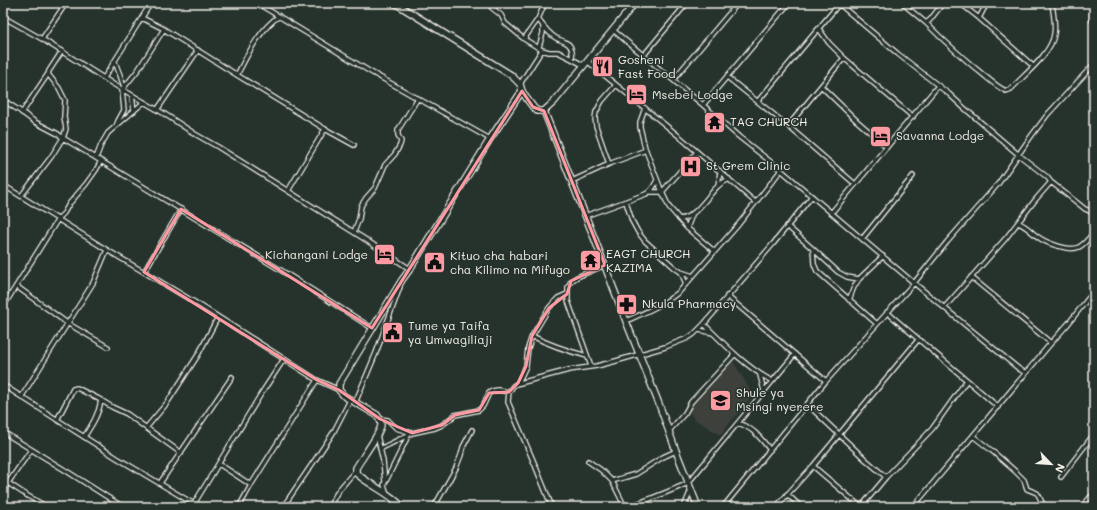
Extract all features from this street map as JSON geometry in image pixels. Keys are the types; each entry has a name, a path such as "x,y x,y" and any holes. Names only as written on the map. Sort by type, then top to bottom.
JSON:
{"street":[{"path":"42,39 66,3"},
{"path":"104,78 151,3"},
{"path":"257,3 369,71 490,139"},
{"path":"395,3 494,63 511,75 520,84 522,91 537,111 544,111 554,102 635,3"},
{"path":"488,3 501,15 505,23 524,39 549,52 558,52 572,59 585,63 616,85 755,202"},
{"path":"524,39 538,19 544,3"},
{"path":"644,56 687,3"},
{"path":"674,80 738,3"},
{"path":"703,105 788,3"},
{"path":"758,101 839,3 898,54 1047,177 1051,182 1085,209 1094,213"},
{"path":"902,3 926,23 965,60 1005,90 1010,89 1048,50 1054,38 1055,29 1052,3"},
{"path":"926,23 943,3"},
{"path":"960,3 1033,66"},
{"path":"979,18 987,3"},
{"path":"1092,3 1092,20"},
{"path":"272,11 272,21"},
{"path":"236,75 256,40 265,28 279,16"},
{"path":"3,17 123,88 354,232 410,269"},
{"path":"142,18 164,29 236,75 354,145"},
{"path":"538,19 555,38 571,46 573,52 572,59"},
{"path":"520,84 541,48 544,26"},
{"path":"819,28 829,43 844,58 913,117"},
{"path":"123,88 138,70 164,29"},
{"path":"613,30 674,80 738,136 832,212 944,308 1019,369 1026,372"},
{"path":"158,110 198,50"},
{"path":"22,113 62,51"},
{"path":"788,126 844,58"},
{"path":"114,62 120,75 123,88 124,110 116,126"},
{"path":"723,507 826,381 914,283 947,242 998,184 1019,155 1026,142 1094,64"},
{"path":"21,196 51,157 63,138 66,130 64,117 66,102 48,74"},
{"path":"727,77 788,126 855,184"},
{"path":"609,164 596,126 595,118 596,112 602,101 616,85"},
{"path":"821,86 857,121 887,147"},
{"path":"832,212 938,86"},
{"path":"339,390 339,384 372,328 490,139 522,91"},
{"path":"132,95 134,111"},
{"path":"354,232 359,219 361,206 375,188 385,165 395,154 400,145 401,141 398,135 398,130 418,98"},
{"path":"3,100 38,124 58,134 181,209 372,328"},
{"path":"96,158 108,133 144,102"},
{"path":"645,108 640,122 640,127 646,150 669,207 687,228 714,251"},
{"path":"544,111 698,507"},
{"path":"288,191 325,129"},
{"path":"572,181 609,164 646,150"},
{"path":"639,152 649,157"},
{"path":"585,216 651,192 662,192 697,152"},
{"path":"3,307 58,219 86,184 101,161"},
{"path":"626,321 670,299 679,292 781,170"},
{"path":"718,186 720,171"},
{"path":"862,239 913,176"},
{"path":"679,219 686,218 693,214 718,186 729,179"},
{"path":"651,192 657,180"},
{"path":"944,308 1018,223 1051,182"},
{"path":"3,185 218,317 317,380 339,390 344,396 380,419 388,420 410,434"},
{"path":"552,507 536,465 508,402 509,392 513,386 518,383 557,372 640,355 688,338 699,330 812,196"},
{"path":"626,202 632,221 638,232 657,252 681,272 693,276"},
{"path":"144,272 181,209"},
{"path":"687,228 693,214"},
{"path":"1018,223 1023,225 1042,240 1069,249 1076,249 1080,247 1094,232"},
{"path":"787,226 843,276 859,279"},
{"path":"813,249 814,264 817,271 877,324"},
{"path":"22,396 93,283 107,250"},
{"path":"849,300 859,279 883,256"},
{"path":"591,366 568,301 567,294 571,281 584,273 605,265"},
{"path":"681,272 686,284"},
{"path":"971,277 1052,343"},
{"path":"282,507 353,402 383,334 402,280"},
{"path":"16,286 67,323 108,347"},
{"path":"913,507 1068,324 1094,291"},
{"path":"518,383 526,366 528,348 532,336 549,308 558,298 567,294"},
{"path":"727,296 826,381"},
{"path":"887,312 998,407"},
{"path":"146,428 166,403 198,355 218,317"},
{"path":"704,324 735,354 760,375 772,382"},
{"path":"699,330 714,333"},
{"path":"532,336 559,348 587,356"},
{"path":"776,507 813,466 918,340"},
{"path":"669,431 685,412 691,402 735,354"},
{"path":"631,507 688,483 795,354"},
{"path":"3,385 193,505 284,359"},
{"path":"1019,369 1022,378"},
{"path":"760,375 764,391"},
{"path":"160,483 182,453 232,377"},
{"path":"238,507 317,380"},
{"path":"813,466 861,507 886,477 932,428 967,380"},
{"path":"57,420 73,390 75,388 80,388 127,414 182,453"},
{"path":"380,449 410,434 436,428 454,415 478,410 483,406 489,393 492,391 498,390 509,392"},
{"path":"84,437 98,414 101,400"},
{"path":"807,404 886,477"},
{"path":"329,507 338,491 355,471 377,434 381,427 380,419"},
{"path":"738,423 755,432 770,450"},
{"path":"434,507 456,468 463,448 472,430"},
{"path":"3,432 123,507"},
{"path":"377,434 385,482 384,485 387,494"},
{"path":"385,482 410,434"},
{"path":"1061,477 1094,434"},
{"path":"973,436 1024,480 1027,488 1037,493 1044,507"},
{"path":"3,490 31,450"},
{"path":"612,481 636,474 663,457 676,451"},
{"path":"588,461 601,470 612,481 625,507"},
{"path":"219,464 251,485"},
{"path":"355,471 362,478 387,494 402,507"},
{"path":"8,483 47,507"},
{"path":"684,507 691,490"},
{"path":"1082,507 1094,493"},
{"path":"787,494 801,507"},
{"path":"917,503 922,507"}],"highlighted area":[{"path":"522,91 533,107 544,111 605,265 571,281 567,294 549,308 532,336 526,366 518,383 509,392 489,393 479,410 455,415 442,425 412,433 380,419 339,390 317,380 144,272 181,209 372,328"}],"shaded area":[{"path":"732,359 753,395 720,435 693,418 688,409"}],"place":[{"name":"Gosheni Fast Food","path":"602,67"},
{"name":"Msebei Lodge","path":"637,95"},
{"name":"TAG CHURCH","path":"715,122"},
{"name":"Savanna Lodge","path":"881,136"},
{"name":"St Grem Clinic","path":"690,166"},
{"name":"Kichangani Lodge","path":"384,255"},
{"name":"EAGT CHURCH KAZIMA","path":"590,261"},
{"name":"Kituo cha habari cha Kilimo na Mifugo","path":"435,263"},
{"name":"Nkula Pharmacy","path":"627,304"},
{"name":"Tume ya Taifa ya Umwagiliaji","path":"393,333"},
{"name":"Shule ya Msingi nyerere","path":"721,400"}]}
